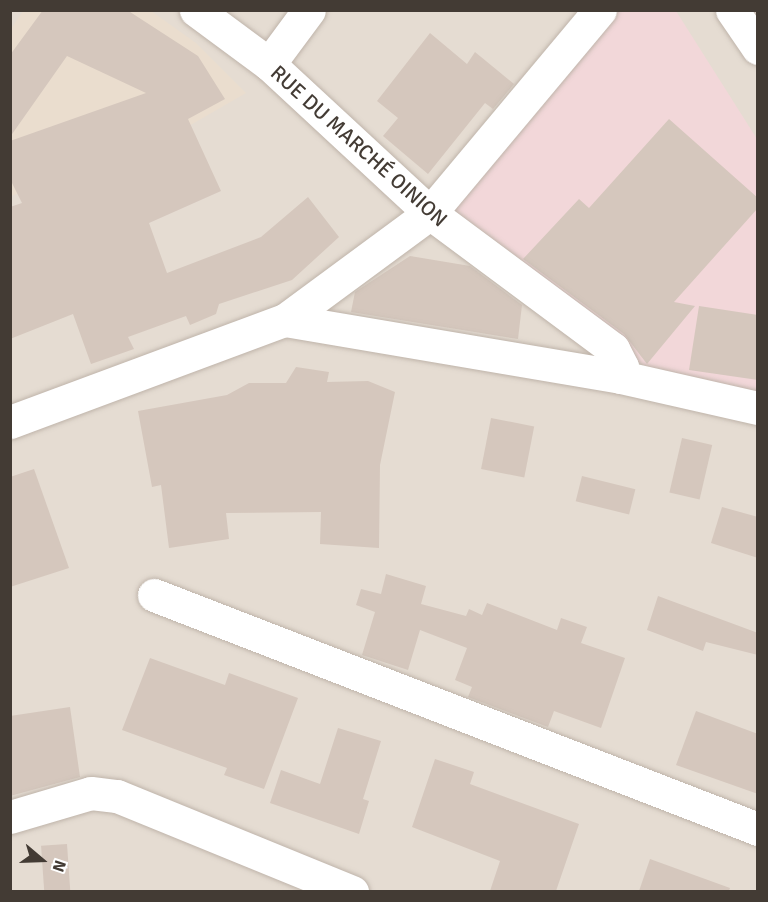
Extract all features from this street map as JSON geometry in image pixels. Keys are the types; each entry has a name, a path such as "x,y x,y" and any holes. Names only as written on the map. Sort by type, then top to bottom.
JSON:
{"street":[{"name":"RUE DU MARCHÉ OINION","path":"196,10 269,64 430,213 613,349 622,367 621,377"},
{"path":"269,64 309,10"},
{"path":"10,422 285,320 430,213 600,10"},
{"path":"732,10 758,48"},
{"path":"285,320 621,377 758,408"},
{"path":"154,595 758,829"},
{"path":"10,817 92,793 117,796 352,891"}],"shaded area":[{"path":"11,11 757,11 757,891 11,891"},
{"path":"23,11 151,11 196,43 246,93 142,153 11,196 11,29"},
{"path":"617,11 676,11 757,139 757,400 676,390 445,219"}],"building":[{"path":"43,10 127,10 198,56 225,99 188,119 221,191 149,223 167,273 261,237 308,197 339,237 292,280 219,304 216,314 190,325 186,316 128,337 134,349 91,364 73,314 10,339 10,207 22,203 10,179 10,141 146,93 67,56 10,137 10,55"},
{"path":"430,33 467,64 475,52 514,84 493,109 485,103 428,174 383,136 398,118 377,101"},
{"path":"669,119 758,198 758,208 674,302 695,306 647,364 624,334 523,259 579,199 589,208"},
{"path":"410,256 470,266 522,305 518,339 351,312 355,292"},
{"path":"699,306 758,315 758,380 689,370"},
{"path":"296,367 329,372 327,382 368,381 395,392 380,465 379,548 320,544 321,512 226,513 229,539 169,548 161,485 152,487 138,411 227,395 249,383 286,383"},
{"path":"491,418 534,426 524,477 481,469"},
{"path":"682,438 712,445 700,500 669,493"},
{"path":"34,469 69,568 10,587 10,477"},
{"path":"582,476 635,489 629,515 576,501"},
{"path":"722,507 758,517 758,558 711,543"},
{"path":"386,574 426,586 421,604 466,616 469,609 482,615 487,603 557,630 561,618 587,627 581,643 625,658 601,728 554,711 548,727 468,697 472,687 455,680 467,648 420,630 408,670 362,655 375,612 356,605 361,589 381,594"},
{"path":"658,596 758,633 758,655 706,642 703,651 647,630"},
{"path":"150,658 225,685 229,673 298,698 264,789 224,775 227,768 122,730"},
{"path":"70,707 80,777 10,796 10,716"},
{"path":"696,711 758,734 758,794 676,765"},
{"path":"338,728 381,741 363,799 369,801 359,834 270,803 281,770 320,784"},
{"path":"435,759 474,772 470,784 579,824 556,891 490,891 500,861 412,827"},
{"path":"67,844 70,891 44,892 41,846"},
{"path":"650,859 730,888 729,891 639,891"}]}
